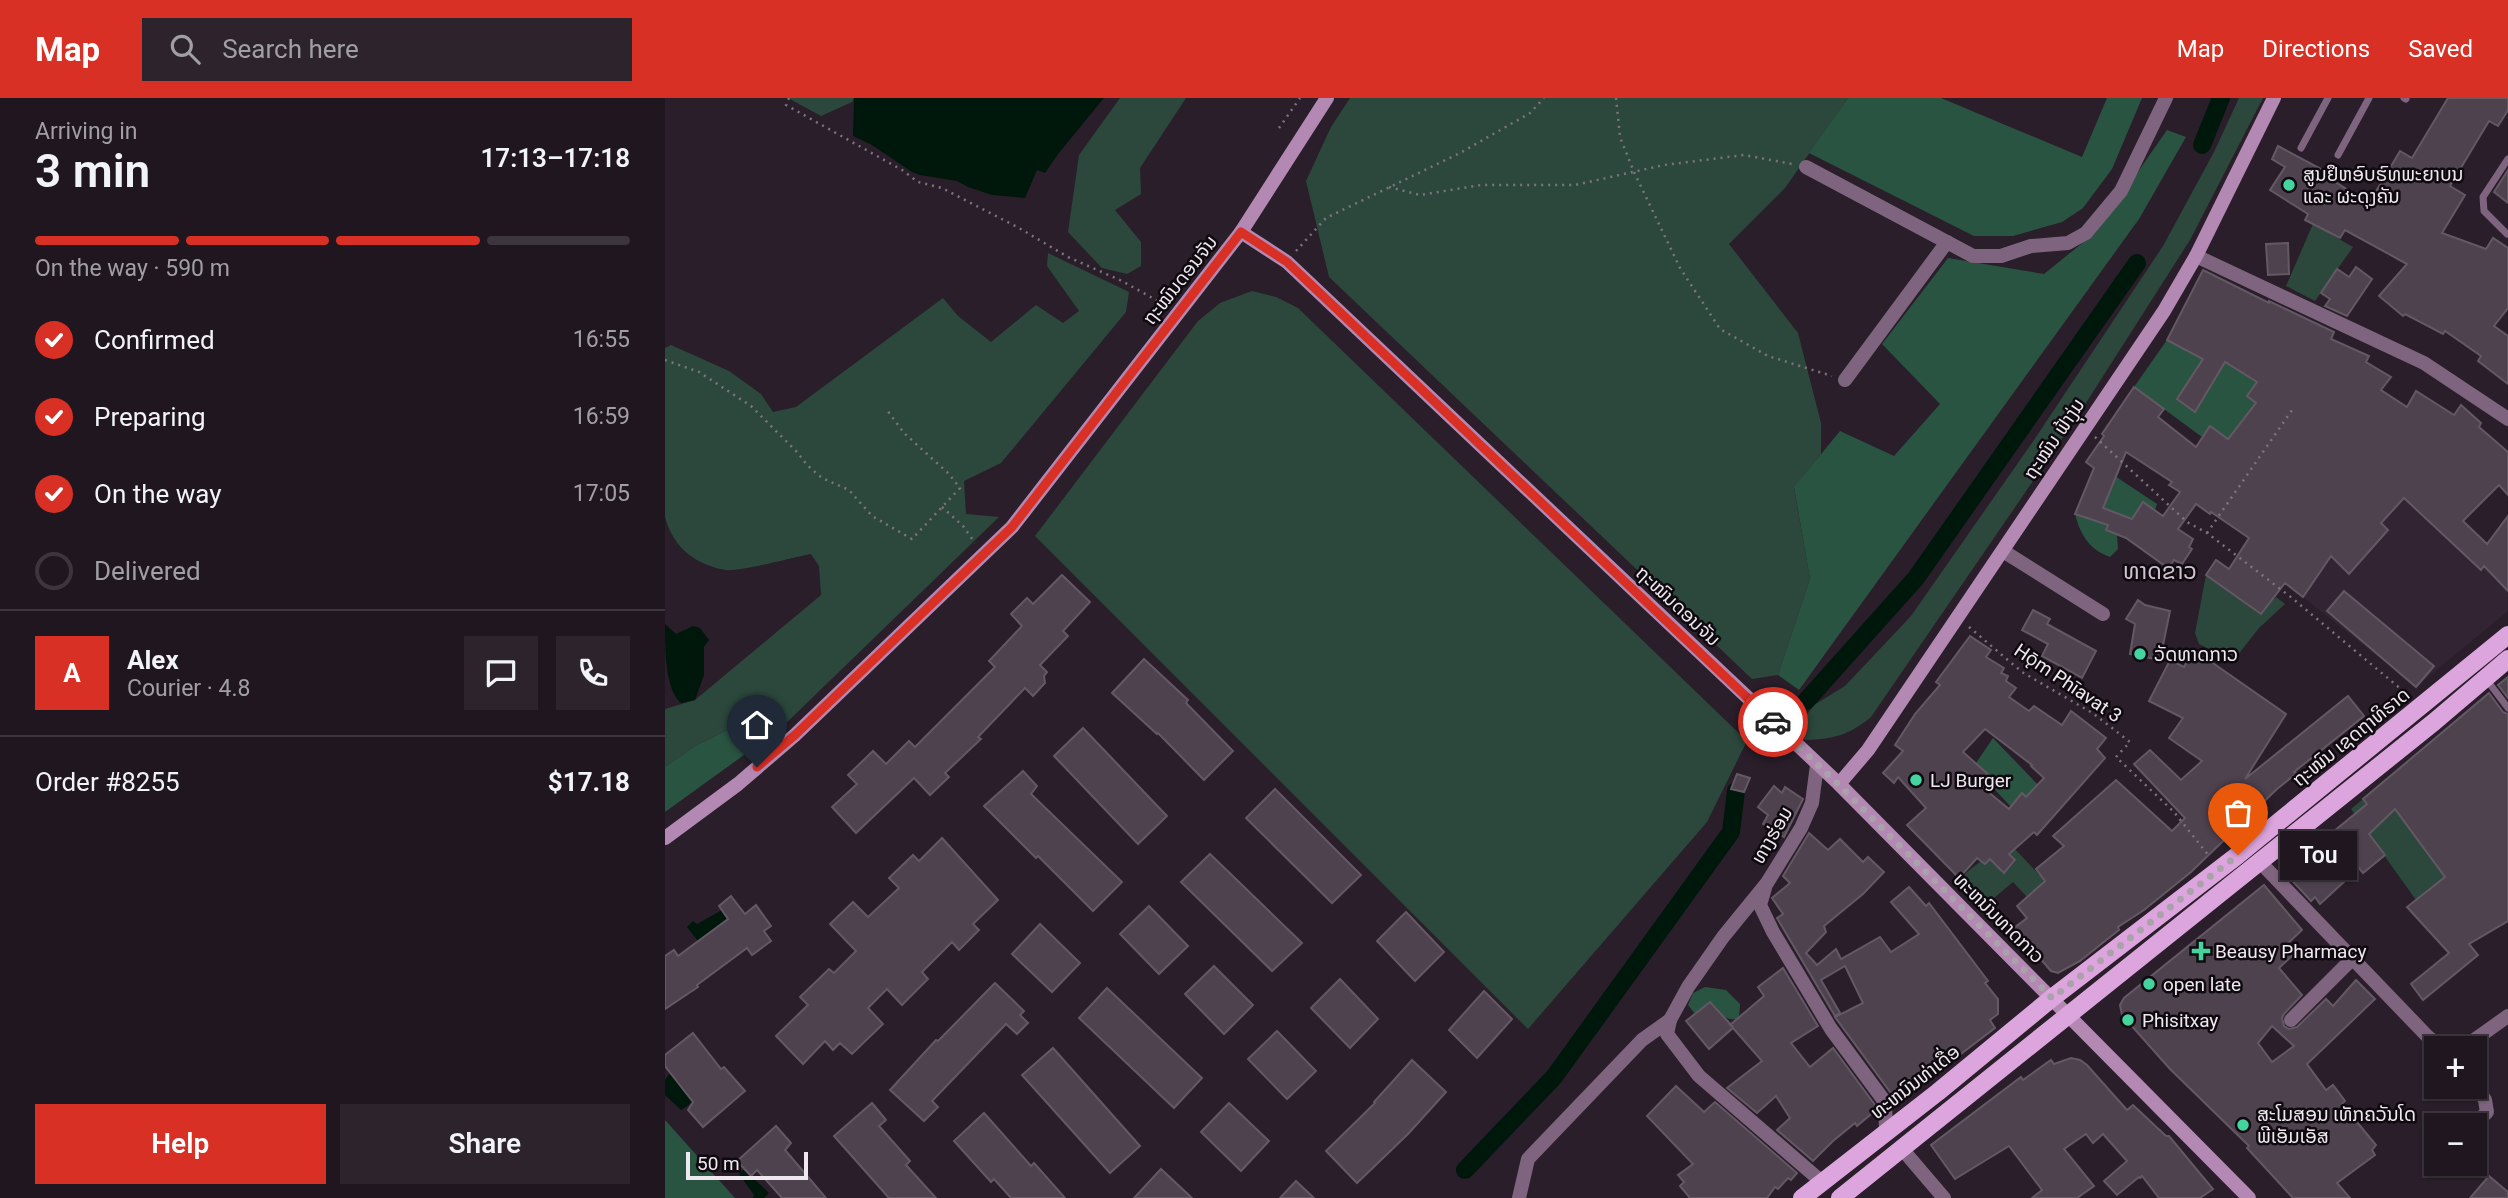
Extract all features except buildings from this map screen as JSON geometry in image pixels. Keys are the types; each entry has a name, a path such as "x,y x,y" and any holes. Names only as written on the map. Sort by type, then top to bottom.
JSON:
{"main road":[{"name":"ຖະໜົນ ເຊດຖາທິຣາດ","path":"2052,998 2220,869 2508,635"},
{"path":"1840,1198 2434,722 2508,659"},
{"name":"ທະຫນົນທ່າເດື່ອ","path":"1802,1198 1938,1092 2052,998"}],"street":[{"path":"1241,232 1327,98"},
{"path":"1806,167 1973,256 2001,256 2031,246 2068,243 2086,233 2121,191 2166,98"},
{"name":"ຖະໝົນ ຟ້າງຸ່ມ","path":"1839,785 1868,750 2164,310 2196,256 2274,98"},
{"name":"ຖະໝົນດອນຈັນ","path":"665,838 738,783 795,735 1012,527 1241,232 1287,262 1839,785"},
{"path":"1845,380 1947,242"},
{"path":"2196,256 2424,363 2508,419"},
{"path":"2003,551 2103,614"},
{"name":"ທາງຮ່ອມ","path":"1670,1020 1688,987 1723,937 1767,883 1801,828 1812,803 1817,765"},
{"name":"ທະຫນົນທາດກາວ","path":"1839,785 2249,1198"},
{"path":"2259,860 2427,1036"},
{"path":"1767,883 1760,905 1773,932 1831,1029 1885,1102 1887,1131"},
{"path":"2291,1020 2352,959"},
{"path":"2480,1036 2508,1016"},
{"path":"1670,1020 1667,1034 1699,1076 1822,1182"},
{"path":"1519,1198 1528,1159 1642,1040 1670,1020"},
{"path":"1903,1150 1944,1198"}],"lane":[{"path":"2301,148 2328,98"},
{"path":"2338,156 2369,98"},
{"path":"2507,234 2484,211 2483,197 2508,159"},
{"path":"2485,679 2508,708"}],"path":[{"path":"789,98 786,105 919,182 953,194 1068,257 1122,281 1179,312"},
{"path":"1279,128 1300,98"},
{"path":"1287,262 1326,218 1473,146 1530,113 1544,98"},
{"path":"1616,98 1620,137 1634,172 1680,268 1720,329 1769,356 1845,380"},
{"path":"1389,187 1420,195 1481,185 1575,185 1664,165 1744,155 1806,167"},
{"path":"665,360 699,372 751,406 822,478 849,490 872,516 912,539 960,488 949,474 904,433 887,410"},
{"path":"2207,533 2292,410"},
{"path":"2085,428 2187,522 2207,533 2292,598 2378,668 2420,707"},
{"path":"942,507 963,526 984,554"},
{"name":"Hǭm Phīavat 3","path":"1958,614 1970,628 2022,672 2094,714 2130,742 2116,757 2174,812 2220,869"}],"shaded area":[{"path":"788,98 854,98 852,102 821,116"},
{"path":"854,98 1104,98 1045,173 1037,170 1025,198 992,195 957,181 912,172 872,145 853,136"},
{"path":"1120,98 1186,98 1140,168 1141,194 1115,210 1141,242 1141,266 1127,274 1102,268 1068,232 1079,155"},
{"path":"1350,98 1848,98 1785,188 1729,244 1798,333 1821,423 1821,454 1794,488 1810,579 1778,675 1752,679 1329,277 1306,181 1331,127"},
{"path":"2239,98 2263,98 2190,240 2077,417 1871,717 1840,735 1805,740 1796,729 1814,705 1845,686 1911,616 2034,440 2163,246 2214,152"},
{"path":"2313,224 2353,247 2315,301 2286,286"},
{"path":"1048,253 1129,292 1126,312 1001,463 964,481 966,514 999,517 780,729 744,722 695,746 665,767 665,709 695,700 821,595 819,566 811,554 754,567 726,570 695,559 674,537 665,517 665,348 671,345 729,371 761,394 773,412 796,407 943,298 958,316 991,342 1036,305 1063,323 1079,311 1047,266"},
{"path":"1252,291 1276,297 1298,308 1747,741 1707,822 1528,1029 1035,536 1198,321 1220,303"},
{"path":"2392,454 2508,565 2508,611 2416,687 2303,597 2361,514"},
{"path":"2206,575 2260,614 2276,597 2285,604 2259,628 2233,661 2199,644 2195,633"},
{"path":"665,624 676,634 693,626 700,628 709,640 704,647 704,675 695,700 681,703 672,689 667,668"},
{"path":"2363,799 2383,821 2398,805 2410,818 2407,825 2445,877 2416,900 2351,809"},
{"path":"2015,849 2044,880 2027,897 2013,882 1988,903 1962,879 1981,861 1985,864 1990,859 2005,873 2016,861 2009,854"},
{"path":"722,910 728,919 698,941 687,927 693,921 697,924"},
{"path":"670,1073 693,1102 681,1110 665,1095 665,1080"},
{"path":"744,1169 769,1193 764,1198 753,1198 754,1195 739,1174"}],"green space":[{"path":"1848,98 1941,98 2082,157 2107,98 2142,98 2112,169 2083,208 2062,222 2013,236 1974,236 1809,153"},
{"path":"2167,130 2186,137 2139,219 1799,690 1778,675 1810,579 1794,487 1840,431 1894,456 1940,404 1882,344 1948,258 2044,274 2096,232"},
{"path":"2167,340 2184,349 2188,343 2230,364 2257,382 2247,396 2256,403 2228,438 2210,426 2202,437 2134,387"},
{"path":"2115,476 2157,504 2155,510 2143,503 2133,517 2129,518 2113,512 2106,530 2117,535 2118,549 2110,557 2087,541 2075,514 2098,521"},
{"path":"744,722 780,729 665,812 665,767 695,746"},
{"path":"1993,738 2041,788 2038,792 2034,789 2026,797 2022,794 2011,807 1986,780 1990,776 1976,763"},
{"path":"1705,987 1726,990 1740,1004 1739,1018 1726,1018 1710,1002 1695,1014 1688,1005 1693,993"},
{"path":"665,1120 735,1198 665,1198"}],"waterway":[{"path":"2202,145 2221,98"},
{"path":"1806,701 1916,578 2137,263"},
{"path":"1465,1170 1554,1077 1731,832 1736,791"}],"way so far":[{"path":"1773,722 2052,998 2238,855"}],"place":[{"name":"ສູນຢຶຫອົບຮົທພະຍາບນ ແລະ ຜະດຸງຄັນ","path":"2289,185"},
{"name":"ວັດທາດກາວ","path":"2140,654"},
{"name":"LJ Burger","path":"1916,780"},
{"name":"Tou","path":"2238,855"},
{"name":"Beausy Pharmacy","path":"2201,951"},
{"name":"open late","path":"2149,984"},
{"name":"Phisitxay","path":"2128,1020"},
{"name":"ສະໂມສອນ ເທັກຄວັນໂດ ພີເອັມເອັສ","path":"2243,1125"}],"district":[{"name":"ທາດຂາວ","path":"2160,571"}],"route":[{"path":"757,767 795,735 1012,527 1241,232 1287,262 1773,722"}]}
